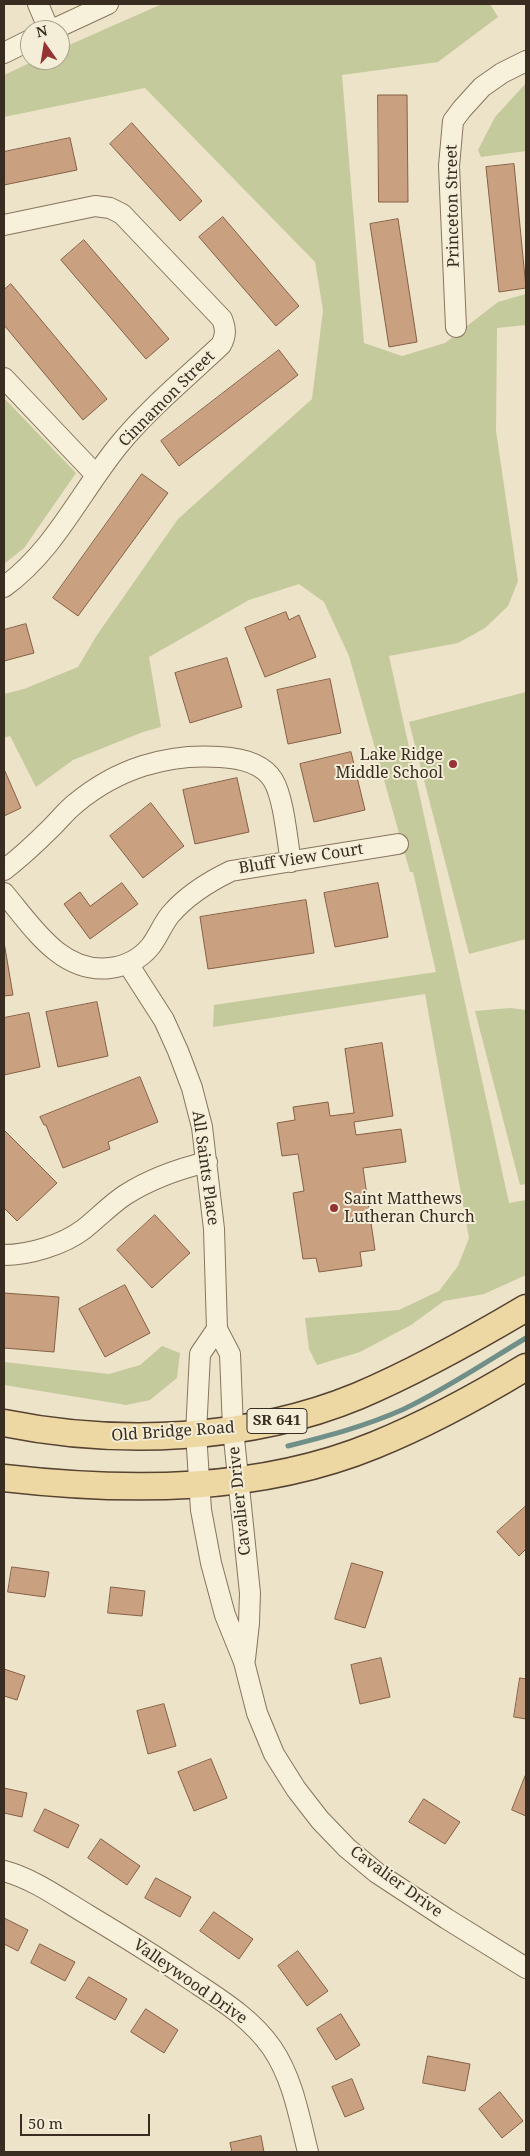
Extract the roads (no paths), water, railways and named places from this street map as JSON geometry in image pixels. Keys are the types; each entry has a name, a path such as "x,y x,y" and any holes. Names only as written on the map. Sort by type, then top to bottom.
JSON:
{"main road":[{"name":"Old Bridge Road","path":"4,1423 38,1430 89,1436 131,1437 196,1433 266,1423 357,1396 410,1372 466,1343 526,1308"},
{"path":"4,1478 100,1486 173,1486 239,1480 274,1474 374,1446 426,1422 526,1367"}],"street":[{"path":"38,4 45,20"},
{"path":"70,21 108,4"},
{"path":"4,53 20,45"},
{"name":"Princeton Street","path":"456,327 449,166 453,121 482,88 502,73 526,61"},
{"name":"Cinnamon Street","path":"4,225 95,206 110,208 122,214 222,319 226,328 225,338 221,345 143,417 96,475 45,550 26,570 4,587"},
{"path":"4,378 96,475"},
{"path":"4,870 23,855 74,804 101,784 131,769 153,762 202,755 252,762 264,770 273,780 278,792 291,862"},
{"name":"Bluff View Court","path":"4,894 55,952 70,962 87,967 105,968 128,964 139,957 150,947 169,916 190,895 209,882 231,871 398,844"},
{"name":"All Saints Place","path":"128,964 164,1020 192,1088 202,1127 214,1229 217,1329 230,1354 233,1429"},
{"path":"4,1255 34,1251 59,1242 83,1230 112,1204 153,1179 182,1168 207,1162"},
{"path":"196,1433 200,1354 217,1329"},
{"name":"Cavalier Drive","path":"233,1429 250,1610 244,1662"},
{"name":"Cavalier Drive","path":"196,1433 198,1484 206,1540 222,1604 244,1662 257,1713 274,1754 296,1789 320,1820 347,1848 377,1873 526,1968"},
{"name":"Valleywood Drive","path":"4,1871 35,1884 145,1949 235,2010 255,2028 272,2049 285,2072 295,2097 308,2152"}],"waterway":[{"path":"288,1446 361,1426 404,1409 451,1384 526,1338"}],"place":[{"name":"Lake Ridge Middle School","path":"453,764"},
{"name":"Saint Matthews Lutheran Church","path":"334,1208"}]}
